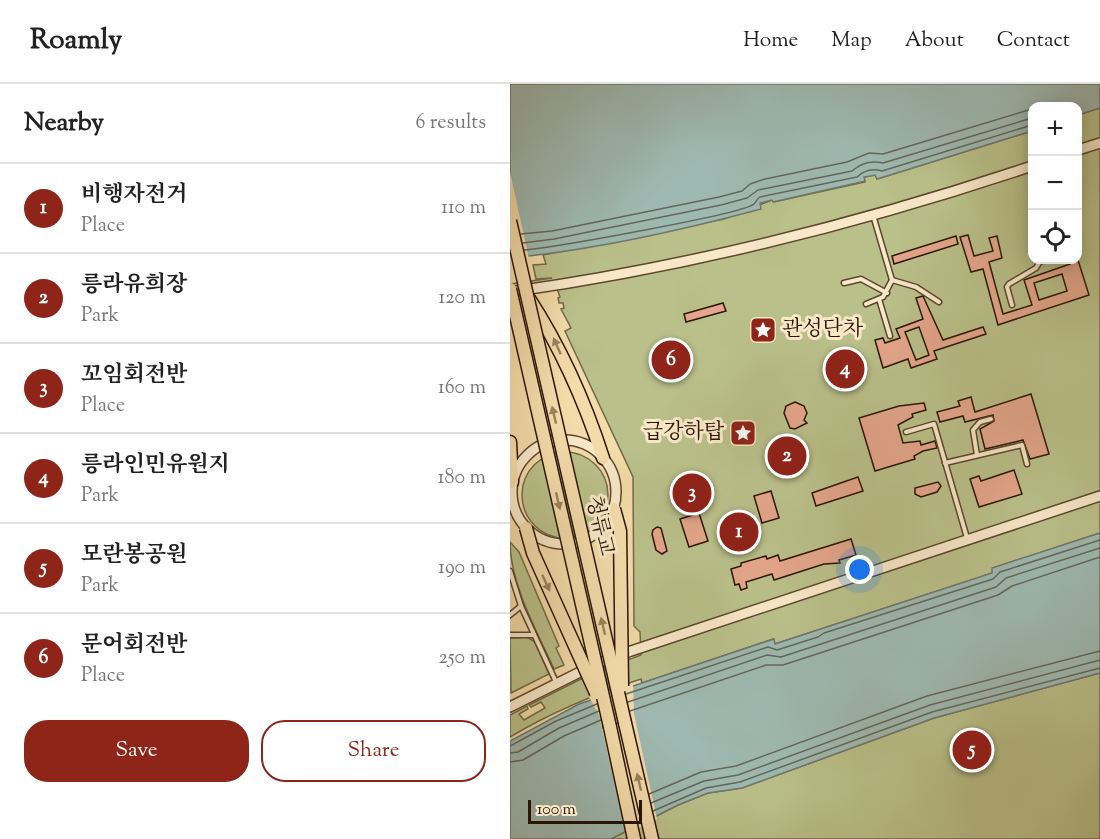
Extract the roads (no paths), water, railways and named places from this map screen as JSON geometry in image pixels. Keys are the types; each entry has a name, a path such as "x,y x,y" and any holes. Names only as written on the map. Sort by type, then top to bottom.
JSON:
{"main road":[{"name":"청류교","path":"510,221 652,839"},
{"path":"525,293 550,331 595,434 603,458"},
{"name":"청류교","path":"511,298 634,839"},
{"path":"510,442 512,482"},
{"path":"614,509 620,531 626,723"},
{"path":"526,528 533,553 610,728"}],"street":[{"path":"1082,148 1100,143"},
{"path":"511,298 693,261 873,215 1028,167"},
{"path":"566,440 582,443 603,458 615,482 614,509 607,522 596,533 576,543 553,544 538,538 526,528 511,504 512,482 524,459 536,448 550,442 566,440"},
{"path":"510,707 557,682 631,651 1100,496"}],"lane":[{"path":"866,304 887,293 892,280 873,215"},
{"path":"1012,305 1007,287 1036,268 1038,264"},
{"path":"844,283 861,279 887,293"},
{"path":"892,280 916,287 939,303"},
{"path":"879,299 890,336"},
{"path":"977,455 973,430 980,422 991,419"},
{"path":"906,432 934,424 967,539"},
{"path":"945,463 1022,445 1027,464"},
{"path":"510,571 521,606 557,682"},
{"path":"510,615 521,606"},
{"path":"510,635 535,636"}],"water":[{"path":"510,84 1100,84 1100,108 1082,114 1082,102 1028,102 1028,132 877,179 875,175 864,177 865,181 760,203 761,209 668,232 605,245 510,258"},
{"path":"1100,533 1100,673 934,718 742,788 708,793 678,805 611,839 510,839 510,741 579,704 774,639 775,644 992,573 992,568"}],"place":[{"name":"관성단차","path":"763,330"},
{"name":"문어회전반","path":"671,360"},
{"name":"릉라인민유원지","path":"845,369"},
{"name":"급강하탑","path":"743,433"},
{"name":"릉라유희장","path":"787,456"},
{"name":"꼬임회전반","path":"692,493"},
{"name":"비행자전거","path":"739,532"},
{"name":"모란봉공원","path":"972,750"}]}
